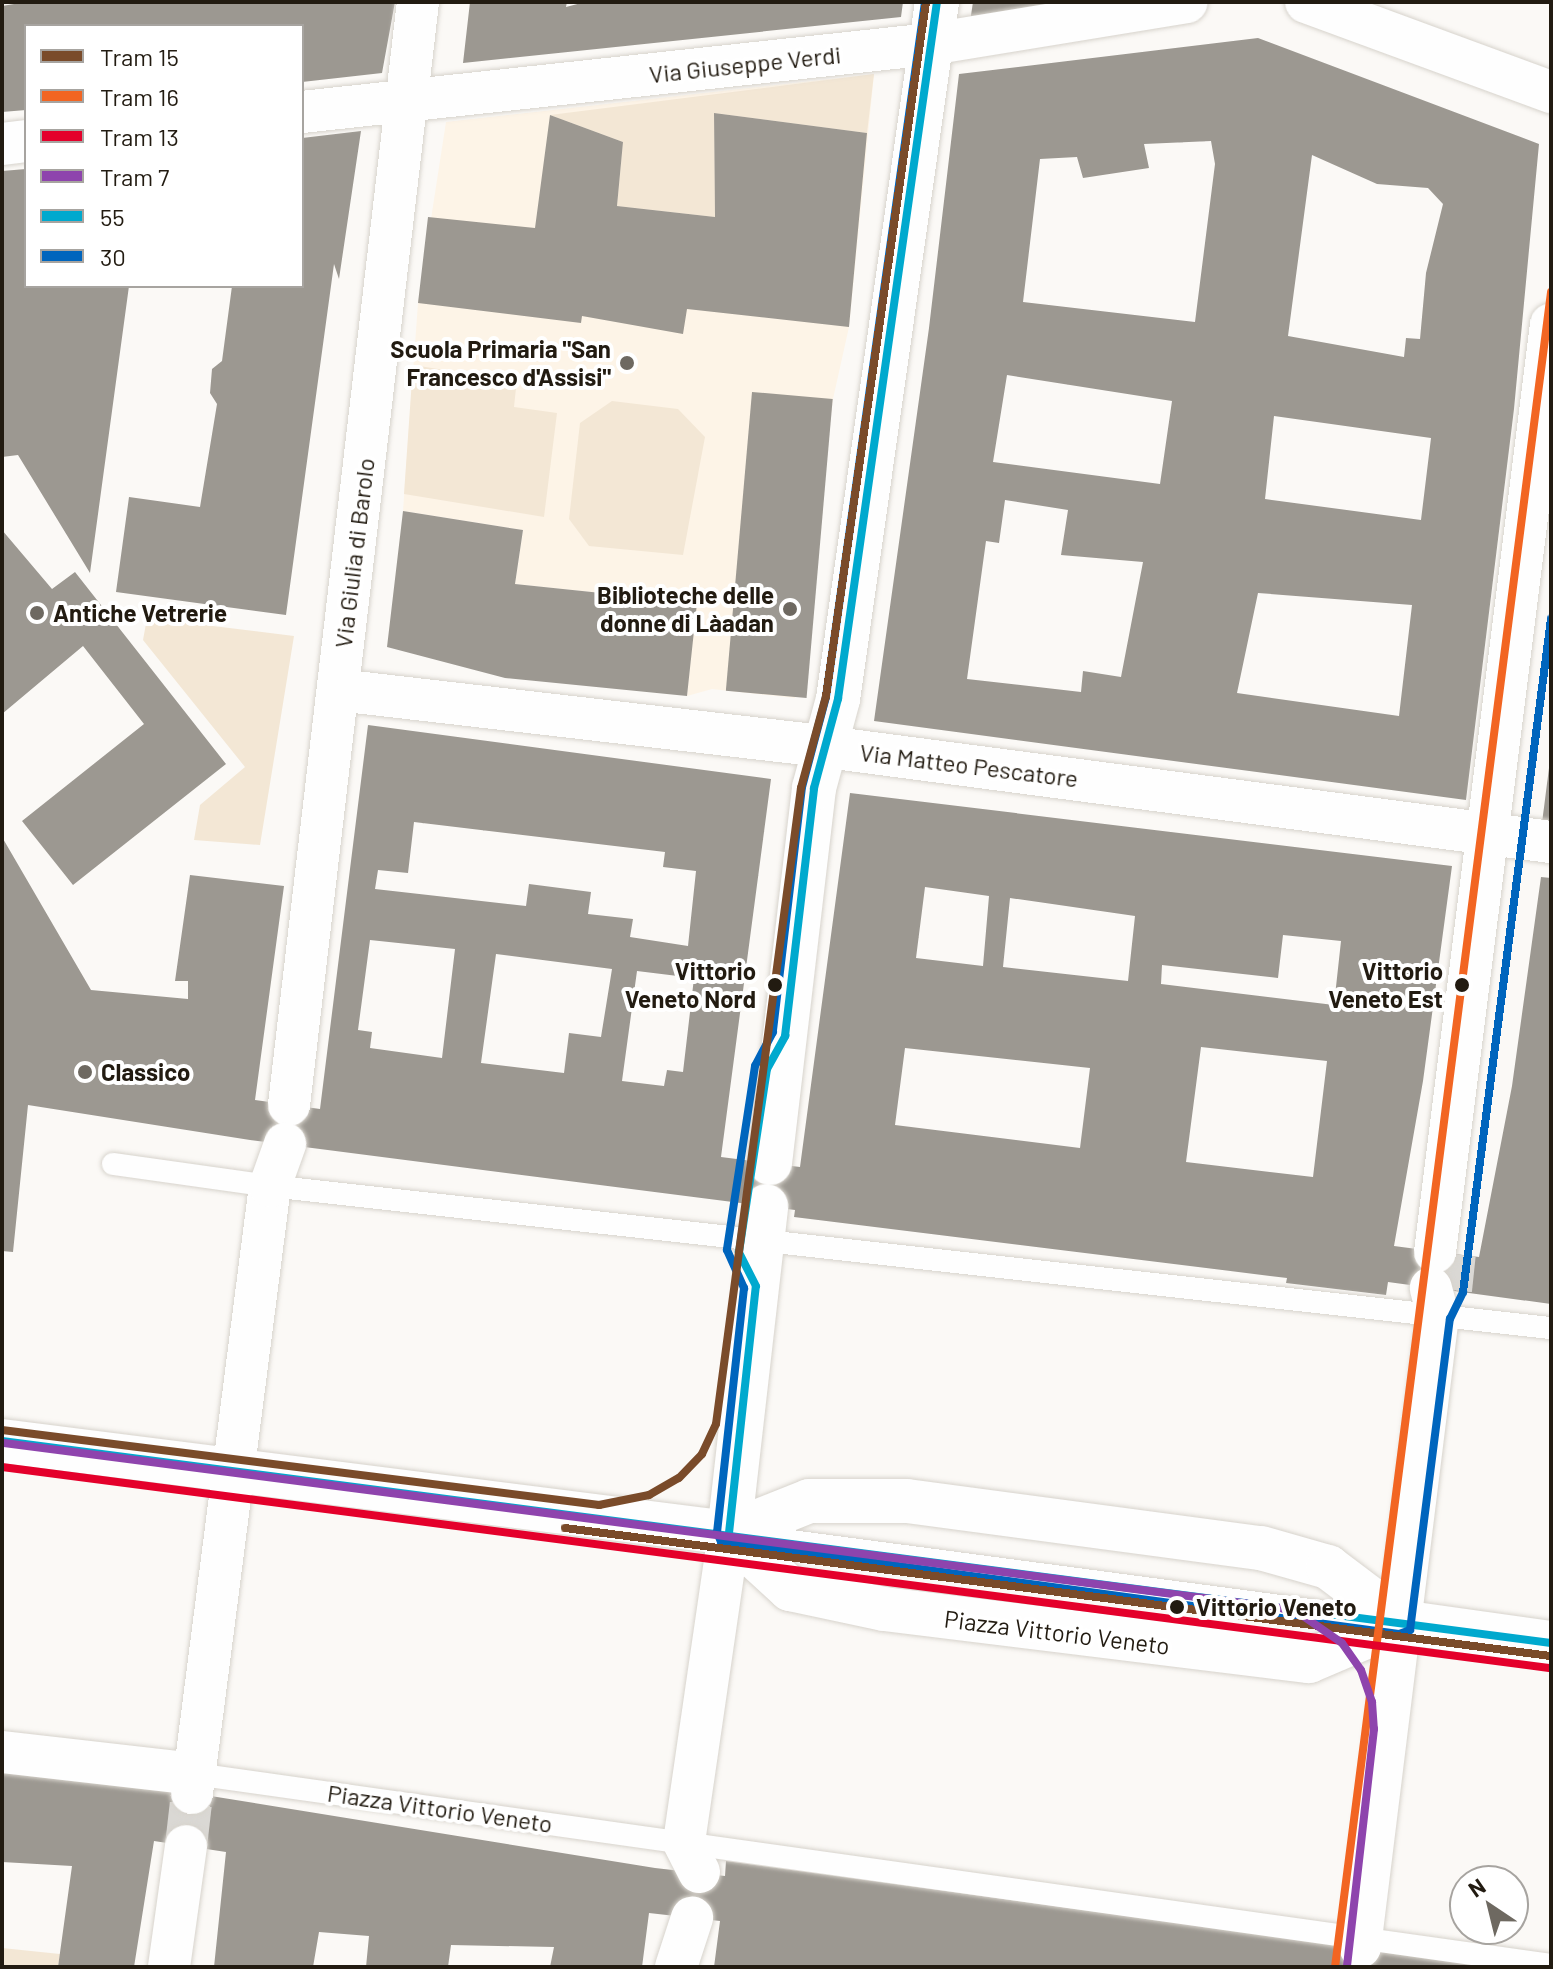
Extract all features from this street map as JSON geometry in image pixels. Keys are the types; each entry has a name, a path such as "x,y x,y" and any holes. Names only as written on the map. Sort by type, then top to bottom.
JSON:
{"street":[{"name":"Via Giulia di Barolo","path":"270,1186 287,1124 418,2"},
{"name":"Via Giuseppe Verdi","path":"304,112 405,101 934,23 1187,2"},
{"path":"1306,2 1551,92"},
{"path":"762,1162 785,1036 814,788 838,699 934,23"},
{"path":"2,144 24,141"},
{"path":"1360,1943 1498,835 1551,324"},
{"path":"1498,835 1551,527"},
{"name":"Via Matteo Pescatore","path":"338,690 827,747 1551,842"},
{"path":"194,1784 237,1473 270,1186"},
{"path":"691,1857 756,1286 754,1221"},
{"path":"2,1441 729,1533 809,1501 907,1501 1117,1528 1261,1548 1328,1567 1401,1622 1551,1643"},
{"name":"Piazza Vittorio Veneto","path":"729,1533 790,1589 884,1609 1240,1656 1309,1661 1401,1622"},
{"name":"Piazza Vittorio Veneto","path":"2,1752 194,1784"},
{"path":"169,1967 186,1846"},
{"path":"676,1967 692,1918"}],"lane":[{"path":"113,1164 270,1186 754,1221 1442,1280 1551,1328"},
{"name":"Piazza Vittorio Veneto","path":"194,1784 691,1857 1551,1965"}],"shaded area":[{"name":"Scuola Primaria \"San Francesco d'Assisi\"","path":"874,74 849,327 833,399 795,698 712,689 687,696 696,603 515,584 523,530 403,511 418,303 446,122"},
{"path":"874,74 867,133 714,113 715,217 617,206 623,142 550,115"},
{"path":"413,365 507,380 516,388 514,407 557,413 544,517 404,494"},
{"path":"612,401 678,409 705,437 683,555 589,546 569,519 580,423"},
{"path":"147,618 294,636 260,845 194,840 200,805 245,767 143,640"},
{"path":"2,1948 60,1954 58,1967 2,1967"}],"building":[{"path":"26,2 395,2 382,73 304,82 304,24 24,24 24,110 2,112 2,6"},
{"path":"470,2 567,2 566,7 585,2 903,2 901,17 463,63"},
{"path":"973,2 1096,2 970,22"},
{"path":"1258,38 1539,144 1514,409 1466,800 874,721 929,328 959,74","holes":["1211,141 1215,164 1195,322 1023,302 1040,159 1077,157 1083,178 1149,168 1144,144","1312,155 1377,184 1428,188 1443,204 1426,273 1420,339 1406,338 1404,357 1288,336","1007,375 1172,401 1160,484 993,462","1274,416 1431,438 1421,520 1265,499","1005,500 1068,510 1061,555 1143,562 1121,677 1083,671 1081,692 967,679 986,541 999,543","1258,593 1412,605 1399,716 1237,693"]},
{"path":"714,113 867,133 849,327 687,309 683,334 582,316 581,323 418,303 428,217 535,228 550,115 623,142 617,206 715,217"},
{"path":"361,131 339,279 334,264 286,615 116,592 129,497 200,507 217,404 210,393 212,369 222,361 232,288 304,288 304,138"},
{"path":"24,169 24,288 129,288 90,573 18,455 2,457 2,171"},
{"path":"752,392 833,399 807,698 726,691"},
{"path":"403,511 523,530 515,584 697,603 687,696 505,678 387,647"},
{"path":"2,530 52,589 75,572 226,764 73,885 22,821 144,724 83,646 2,714"},
{"path":"368,725 771,779 721,1157 800,1167 850,793 1452,866 1423,1081 1394,1246 1455,1254 1479,1257 1512,1086 1541,877 1551,878 1551,1304 1388,1282 1386,1295 1286,1283 1287,1278 794,1217 795,1210 250,1140 28,1105 13,1252 2,1251 2,837 91,990 188,999 188,981 175,981 190,875 284,886 255,1100 320,1109","holes":["414,822 665,852 663,867 696,871 688,946 630,937 633,919 588,914 591,892 529,884 526,906 375,889 378,870 408,873","925,887 989,896 983,966 916,958","1010,898 1135,916 1128,981 1003,967","1283,935 1341,941 1334,1005 1161,984 1162,965 1278,978","370,940 455,949 442,1058 370,1048 372,1032 358,1030","496,954 612,969 601,1037 569,1033 564,1073 481,1063","637,971 694,978 683,1072 667,1070 664,1086 622,1081","1201,1047 1327,1061 1313,1177 1186,1162","905,1048 1090,1068 1080,1148 895,1125"]},
{"path":"1551,768 1551,824 1542,823"},
{"path":"2,1769 192,1793 655,1868 725,1876 726,1861 1501,1967 714,1967 720,1921 649,1913 642,1967 550,1967 554,1947 451,1945 448,1967 366,1967 369,1936 319,1932 313,1967 214,1967 226,1852 154,1841 134,1967 58,1967 72,1866 2,1862"}],"tunnel":[{"path":"1451,1290 1455,1254"},
{"path":"186,1846 192,1793"}],"tram line":[{"name":"15","path":"2,1430 599,1505 649,1495 679,1478 702,1454 716,1424 801,788 826,696 926,2"},
{"name":"16","path":"1335,1967 1551,292"},
{"name":"7","path":"4,1443 1281,1608 1303,1616 1342,1643 1361,1670 1372,1702 1374,1729 1347,1967"},
{"name":"13","path":"2,1467 1549,1668"},
{"name":"15","path":"565,1528 1551,1656"}],"transit line":[{"name":"30","path":"925,2 826,697 802,787 773,1032 755,1066 727,1250 744,1288 717,1532 721,1542 1399,1634 1410,1630 1450,1319 1463,1292 1551,619"},
{"name":"55","path":"729,1533 756,1286 739,1252 767,1069 785,1036 814,788 838,699 937,2"},
{"name":"55","path":"2,1441 1551,1643"}],"place":[{"name":"Scuola Primaria \"San Francesco d'Assisi\"","path":"627,363"},
{"name":"Biblioteche delle donne di Làadan","path":"790,609"},
{"name":"Antiche Vetrerie","path":"37,613"},
{"name":"Vittorio Veneto Nord","path":"775,985"},
{"name":"Vittorio Veneto Est","path":"1462,985"},
{"name":"Classico","path":"85,1072"},
{"name":"Vittorio Veneto","path":"1177,1607"}]}
